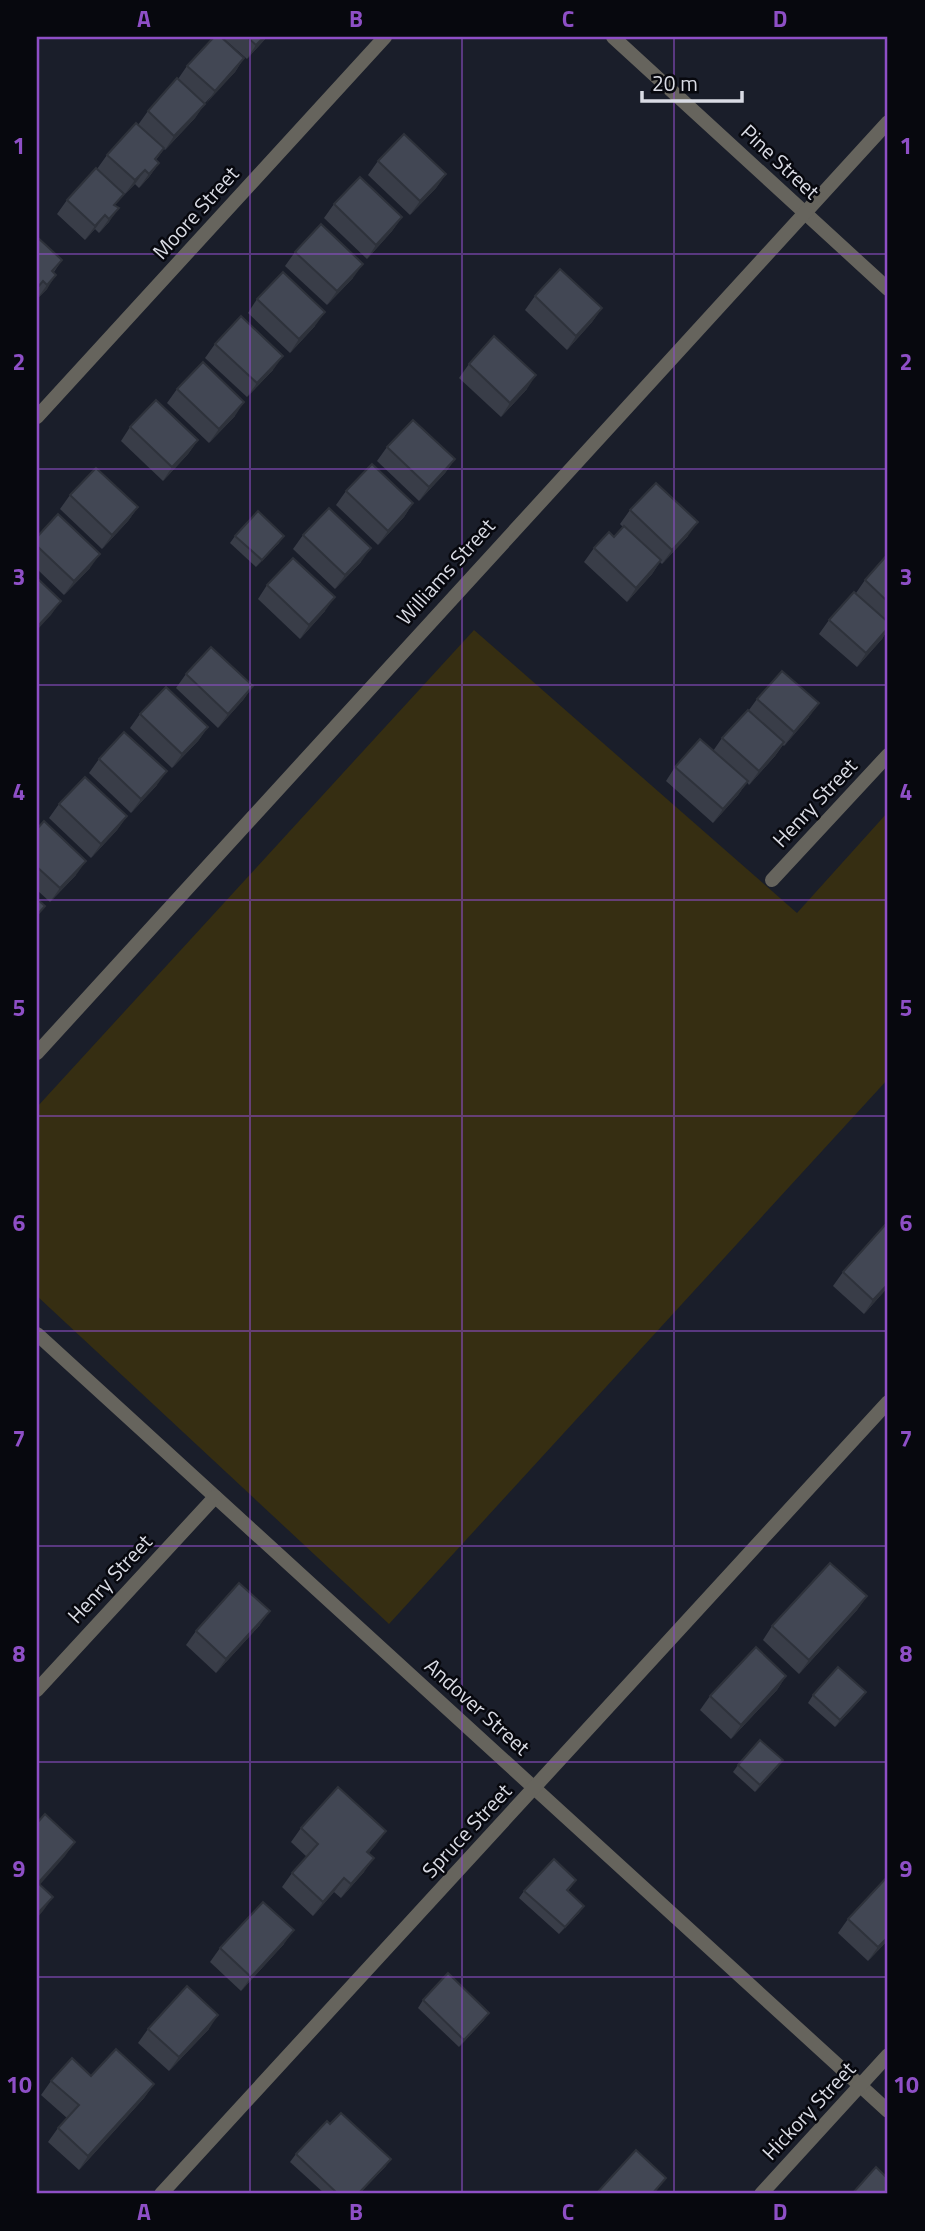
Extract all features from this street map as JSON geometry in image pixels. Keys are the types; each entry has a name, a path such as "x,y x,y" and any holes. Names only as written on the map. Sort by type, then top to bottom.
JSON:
{"street":[{"name":"Moore Street","path":"37,417 385,37"},
{"name":"Pine Street","path":"613,37 888,289"},
{"name":"Williams Street","path":"37,1053 888,122"},
{"name":"Henry Street","path":"772,880 888,755"},
{"name":"Andover Street","path":"37,1334 888,2111"},
{"name":"Spruce Street","path":"161,2194 888,1402"},
{"name":"Henry Street","path":"37,1690 215,1497"},
{"name":"Hickory Street","path":"761,2194 888,2056"}],"shaded area":[{"path":"474,630 797,913 888,812 888,1079 389,1624 37,1296 37,1107"}],"building":[{"path":"214,37 221,37 244,58 215,91 187,66"},
{"path":"247,37 264,37 256,45"},
{"path":"177,78 205,104 174,136 148,111"},
{"path":"136,123 164,148 155,159 159,163 149,174 145,170 135,180 107,155"},
{"path":"404,134 446,174 420,201 378,161"},
{"path":"96,168 124,194 114,205 119,208 109,219 105,215 95,226 67,200"},
{"path":"360,177 402,217 376,245 334,204"},
{"path":"321,224 363,264 337,291 295,252"},
{"path":"37,237 62,260 52,271 56,275 47,285 43,281 37,288"},
{"path":"560,269 602,308 576,336 535,296"},
{"path":"283,272 325,312 299,339 257,299"},
{"path":"241,316 283,356 257,383 215,344"},
{"path":"494,336 536,375 510,403 469,364"},
{"path":"203,362 244,402 219,429 177,389"},
{"path":"156,400 198,440 172,467 130,427"},
{"path":"413,420 455,459 429,487 387,447"},
{"path":"372,464 413,503 388,531 346,491"},
{"path":"96,468 138,507 112,535 70,495"},
{"path":"656,483 698,522 672,550 630,510"},
{"path":"329,508 371,548 345,575 303,535"},
{"path":"258,511 284,536 262,560 235,536"},
{"path":"58,514 100,554 74,581 37,546 37,537"},
{"path":"624,526 661,560 636,588 594,548 609,532 614,537"},
{"path":"888,554 888,602 865,580"},
{"path":"293,558 335,597 309,625 267,585"},
{"path":"37,578 61,601 37,627"},
{"path":"854,592 888,622 888,628 866,653 829,620"},
{"path":"211,647 253,686 228,714 186,674"},
{"path":"782,671 819,703 794,732 757,699"},
{"path":"166,687 208,727 182,754 140,714"},
{"path":"748,710 784,742 759,771 722,738"},
{"path":"124,732 167,771 141,799 99,759"},
{"path":"700,739 748,781 723,809 675,767"},
{"path":"85,777 127,816 101,844 59,804"},
{"path":"44,821 86,861 60,888 37,867 37,829"},
{"path":"37,899 45,906 37,915"},
{"path":"886,1224 888,1284 873,1300 843,1272"},
{"path":"830,1563 867,1596 809,1660 772,1626"},
{"path":"239,1583 270,1611 226,1659 196,1631"},
{"path":"756,1647 786,1676 741,1725 710,1696"},
{"path":"838,1667 866,1692 840,1720 813,1695"},
{"path":"760,1740 783,1760 760,1785 738,1765"},
{"path":"338,1787 386,1831 367,1852 374,1858 351,1884 344,1878 323,1902 292,1873 318,1844 301,1828"},
{"path":"45,1814 75,1842 38,1883 53,1897 37,1914 37,1823"},
{"path":"554,1859 576,1880 567,1890 584,1906 565,1927 524,1891"},
{"path":"888,1876 888,1937 878,1947 848,1919"},
{"path":"263,1902 294,1930 251,1977 220,1948"},
{"path":"448,1973 489,2013 464,2040 423,2000"},
{"path":"187,1986 218,2015 179,2057 148,2029"},
{"path":"116,2049 154,2084 88,2156 58,2128 79,2105 51,2081 72,2058 91,2076"},
{"path":"341,2113 391,2159 358,2194 338,2194 296,2154 327,2121 330,2124"},
{"path":"636,2150 666,2178 652,2194 596,2194"},
{"path":"876,2167 888,2179 888,2194 852,2194"}]}
